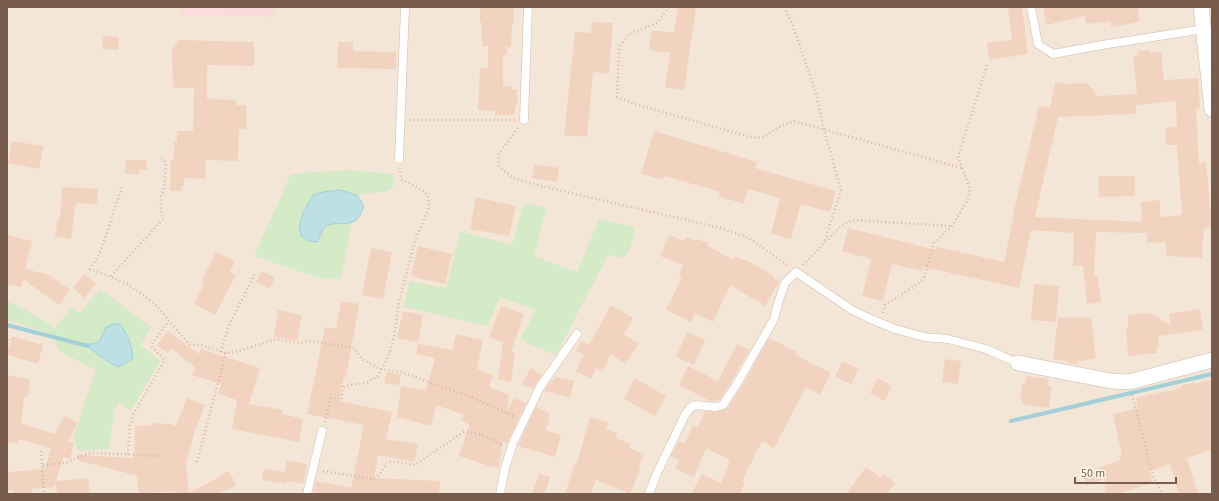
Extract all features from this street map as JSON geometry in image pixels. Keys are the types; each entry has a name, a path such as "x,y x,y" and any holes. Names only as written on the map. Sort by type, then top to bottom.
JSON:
{"street":[{"path":"1202,7 1212,109"},
{"path":"1018,363 1111,381 1129,382 1212,360"}],"lane":[{"path":"399,160 405,7"},
{"path":"524,120 528,7"},
{"path":"1031,7 1038,44 1053,54 1204,29"},
{"path":"649,494 657,473 685,415 690,408 695,405 716,407 723,405 774,319 785,283 796,272 852,310 880,323 924,337 948,339 986,349 1018,363"},
{"path":"500,494 510,449 523,421 540,387 577,334"},
{"path":"307,494 322,431"}],"path":[{"path":"669,7 657,23 630,34 619,48 617,97 635,104 750,137 762,138 777,128 794,121 962,168"},
{"path":"784,7 792,23 816,94 824,130 841,190 824,243"},
{"path":"880,323 885,305 918,284 924,277 934,243 952,226 968,200 970,189 958,157 987,65"},
{"path":"401,120 524,120"},
{"path":"524,120 498,155 499,166 513,178 541,186 722,228 749,238 796,272 840,227 852,220 952,226"},
{"path":"111,276 163,219 161,212 161,195 164,190 166,164 161,157"},
{"path":"322,431 331,398 342,400 344,387 349,385 366,384 378,376 394,337 399,302 415,241 428,210 429,198 424,191 401,179 399,160"},
{"path":"122,187 100,253 90,269 126,283 154,304 190,345 200,345 226,353 239,351 276,339 296,343 312,341 354,348 362,359 381,369 401,372 471,397 523,421"},
{"path":"221,352 229,325 256,272"},
{"path":"128,454 130,425 133,415 164,363 164,359 152,347 152,344 169,321"},
{"path":"7,344 9,338"},
{"path":"197,462 226,353"},
{"path":"1133,397 1153,476 1162,494"},
{"path":"313,469 373,479 380,474 387,462 392,461 415,465 463,432 470,431 481,434 510,449"},
{"path":"41,451 44,494"},
{"path":"43,464 66,463 83,455 92,453 158,456"}],"shaded area":[{"path":"7,7 1212,7 1212,494 7,494"},
{"path":"181,7 274,7 274,17 181,15"}],"green space":[{"path":"347,170 393,174 393,187 387,191 357,195 339,190 321,237 330,225 352,223 341,279 319,278 254,256 291,174"},
{"path":"524,203 546,208 534,256 577,272 599,219 635,227 631,246 624,258 608,255 556,355 528,344 521,338 536,310 500,297 487,326 403,307 410,281 446,288 460,231 512,245"},
{"path":"100,289 151,327 141,345 160,361 131,411 119,402 114,411 109,449 77,451 74,435 96,370 59,351 54,335 7,320 7,301 21,307 55,328 72,307 80,313"}],"water":[{"path":"339,190 357,195 364,206 359,217 350,223 333,224 325,227 317,242 309,241 301,236 299,227 303,213 313,195"},
{"path":"114,324 120,324 125,332 131,345 133,359 118,367 84,344 93,344 100,341 106,327"}],"building":[{"path":"480,7 514,7 511,47 507,47 507,55 503,55 503,86 511,86 511,89 517,89 517,105 515,105 515,115 495,115 495,111 478,110 480,68 488,68 488,46 482,46"},
{"path":"678,7 696,7 684,90 665,87 670,53 649,50 652,30 674,33"},
{"path":"1008,7 1022,7 1028,54 989,60 987,43 1012,40"},
{"path":"1043,7 1138,7 1139,22 1111,27 1111,21 1086,24 1085,16 1046,25"},
{"path":"592,22 613,23 609,74 593,72 587,137 564,135 575,32 591,33"},
{"path":"103,36 119,37 118,50 102,49"},
{"path":"179,40 254,42 254,66 208,65 207,67 207,99 236,100 236,105 246,105 246,129 239,129 238,161 206,160 205,179 184,178 184,186 182,186 182,191 170,191 171,159 174,159 174,142 177,142 177,131 193,131 194,88 173,88 172,48"},
{"path":"338,42 353,42 353,51 396,52 396,69 337,68"},
{"path":"1150,50 1150,53 1161,52 1164,80 1198,78 1200,108 1196,109 1199,163 1206,162 1212,227 1204,228 1202,258 1166,256 1166,242 1147,243 1147,233 1096,232 1094,277 1098,277 1101,302 1087,304 1083,266 1073,266 1074,233 1031,230 1019,288 923,267 922,271 892,264 883,301 862,296 871,259 842,251 848,228 937,250 938,247 1004,262 1013,214 1039,106 1050,108 1055,82 1065,84 1087,83 1098,96 1137,94 1133,56 1138,55 1138,51","holes":["1176,101 1177,127 1165,128 1166,145 1177,145 1182,215 1160,217 1160,200 1141,202 1142,222 1035,217 1058,117 1136,114 1136,105"]},
{"path":"654,131 757,162 755,168 836,191 830,212 801,204 791,239 771,234 780,198 748,189 744,204 718,196 720,192 665,176 663,180 641,174"},
{"path":"12,141 43,146 39,169 8,163"},
{"path":"125,160 147,160 147,170 139,170 139,174 125,174"},
{"path":"534,164 559,168 556,182 532,178"},
{"path":"1099,176 1135,176 1135,196 1099,197"},
{"path":"62,187 98,189 97,204 76,203 71,239 55,237 58,218 60,218"},
{"path":"476,197 516,206 509,236 470,229"},
{"path":"7,235 32,241 25,269 49,275 70,290 59,305 23,279 21,287 7,284"},
{"path":"669,235 684,241 686,237 695,241 696,239 709,243 708,246 733,260 735,256 743,260 744,259 780,281 765,306 730,285 713,322 695,313 691,322 666,310 682,277 679,276 683,265 660,256"},
{"path":"418,246 452,254 445,284 411,276"},
{"path":"371,248 392,252 383,299 362,295"},
{"path":"216,252 235,261 230,272 236,275 215,315 194,304 204,284 201,282"},
{"path":"262,271 275,278 269,289 256,282"},
{"path":"84,274 96,283 85,298 73,288"},
{"path":"1034,284 1059,286 1056,322 1031,320"},
{"path":"341,301 359,304 346,377 344,376 339,401 392,412 386,439 418,444 414,462 378,455 374,478 440,481 439,494 313,494 316,481 351,488 364,425 307,414 325,327 336,329"},
{"path":"611,305 633,318 624,334 639,344 625,364 611,354 602,372 596,368 591,379 576,371 584,354 576,351 581,341 589,345"},
{"path":"501,306 524,314 511,352 515,353 511,382 498,379 503,342 489,337"},
{"path":"1200,309 1203,330 1158,336 1159,347 1156,347 1157,353 1128,356 1126,328 1128,328 1128,315 1151,313 1171,326 1169,314"},
{"path":"278,310 302,315 297,341 274,337"},
{"path":"403,311 423,315 418,342 397,338"},
{"path":"1091,317 1096,359 1078,361 1078,364 1053,359 1058,318"},
{"path":"168,331 199,354 201,349 260,368 249,404 283,410 282,414 303,419 299,442 232,429 237,400 218,394 221,384 192,375 195,367 172,349 168,353 157,345"},
{"path":"687,332 705,340 694,365 676,357"},
{"path":"456,334 483,340 477,369 493,375 489,387 509,395 507,412 514,398 526,403 507,443 502,442 499,468 487,466 459,456 469,425 461,420 464,415 436,405 431,426 397,417 401,386 426,390 435,358 416,354 418,344 452,350"},
{"path":"12,336 43,345 38,364 7,355"},
{"path":"769,338 797,352 795,355 831,373 820,395 806,387 774,448 762,441 742,481 745,482 740,494 691,494 702,474 721,483 730,460 706,448 694,477 675,469 679,460 671,456 679,441 685,443 693,425 698,427 705,411 717,412 728,408 743,385"},
{"path":"737,344 750,350 720,400 710,401 679,385 688,366 718,381"},
{"path":"945,359 961,361 958,384 942,382"},
{"path":"842,361 859,369 851,384 835,377"},
{"path":"531,368 542,375 533,388 521,385"},
{"path":"387,372 401,374 399,385 384,383"},
{"path":"7,375 30,379 28,397 24,397 21,424 55,434 64,416 77,423 68,442 74,443 70,459 63,457 56,481 88,478 90,494 57,494 56,483 54,487 32,489 32,494 13,494 13,490 7,490 7,472 45,469 51,448 19,439 18,444 7,442"},
{"path":"1027,376 1049,379 1048,386 1052,386 1049,408 1022,404 1023,399 1020,399 1022,384 1025,384"},
{"path":"555,377 574,381 570,398 544,391 552,380 554,381"},
{"path":"635,378 666,396 655,416 624,399"},
{"path":"878,378 892,386 884,401 870,393"},
{"path":"1212,379 1212,450 1187,458 1198,494 1179,494 1170,464 1149,471 1153,483 1117,494 1106,494 1104,479 1086,486 1083,474 1120,460 1119,456 1122,455 1113,414 1138,408 1136,398 1181,388 1181,386 1195,382 1196,384"},
{"path":"187,398 205,405 195,431 186,464 189,493 220,477 228,471 237,485 218,494 176,494 176,491 139,494 137,475 77,460 77,455 134,458 135,426 151,426 151,423 170,424 176,426"},
{"path":"536,407 550,413 547,419 550,420 545,430 561,435 555,457 518,446"},
{"path":"590,417 608,422 606,429 617,433 616,438 631,444 629,448 644,454 630,494 596,480 591,494 565,494 575,463 577,463"},
{"path":"287,460 307,464 303,484 287,481 286,484 262,480 264,469 285,472"},
{"path":"866,467 881,478 883,474 895,483 887,494 846,494"},
{"path":"539,474 550,477 545,494 532,494"}],"waterway":[{"path":"7,325 88,346"},
{"path":"1011,421 1212,374"}]}
